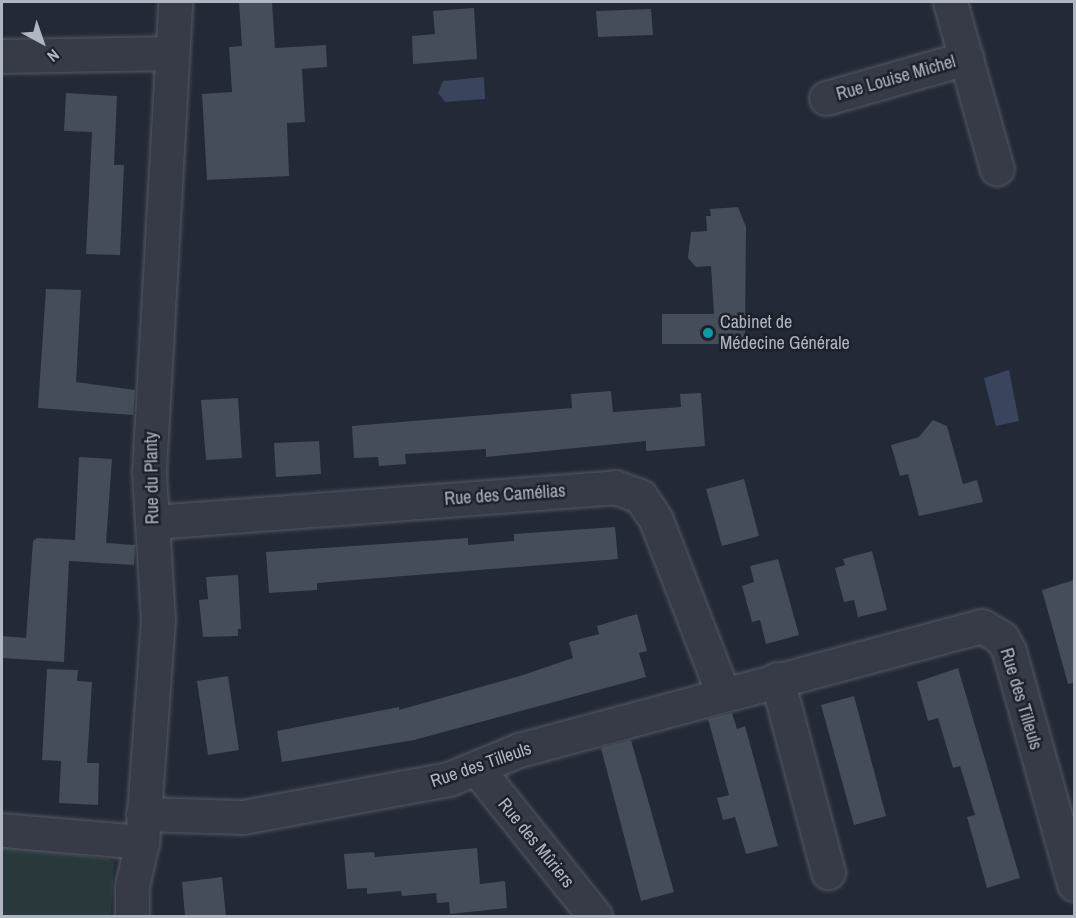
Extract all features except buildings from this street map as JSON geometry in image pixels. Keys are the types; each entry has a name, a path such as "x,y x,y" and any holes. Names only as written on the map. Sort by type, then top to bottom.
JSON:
{"street":[{"name":"Rue du Planty","path":"132,916 132,886 142,828 158,620 153,573 154,522 149,472 157,372 175,2"},
{"name":"Rue Louise Michel","path":"950,2 997,169"},
{"path":"2,56 171,53"},
{"name":"Rue Louise Michel","path":"826,98 966,58"},
{"name":"Rue des Camélias","path":"154,522 615,487 640,496 656,520 723,694"},
{"name":"Rue des Tilleuls","path":"2,830 142,828 243,817 421,785 478,770 519,750 970,627 982,626 993,630 1009,651 1074,884"},
{"path":"777,680 828,872"},
{"name":"Rue des Mûriers","path":"478,770 595,916"}],"shaded area":[{"path":"2,846 109,859 114,863 111,916 2,916"}],"water":[{"path":"484,77 485,99 445,102 438,93 443,81"},
{"path":"1009,370 1019,421 996,426 984,378"}],"place":[{"name":"Cabinet de Médecine Générale","path":"708,333"}]}
